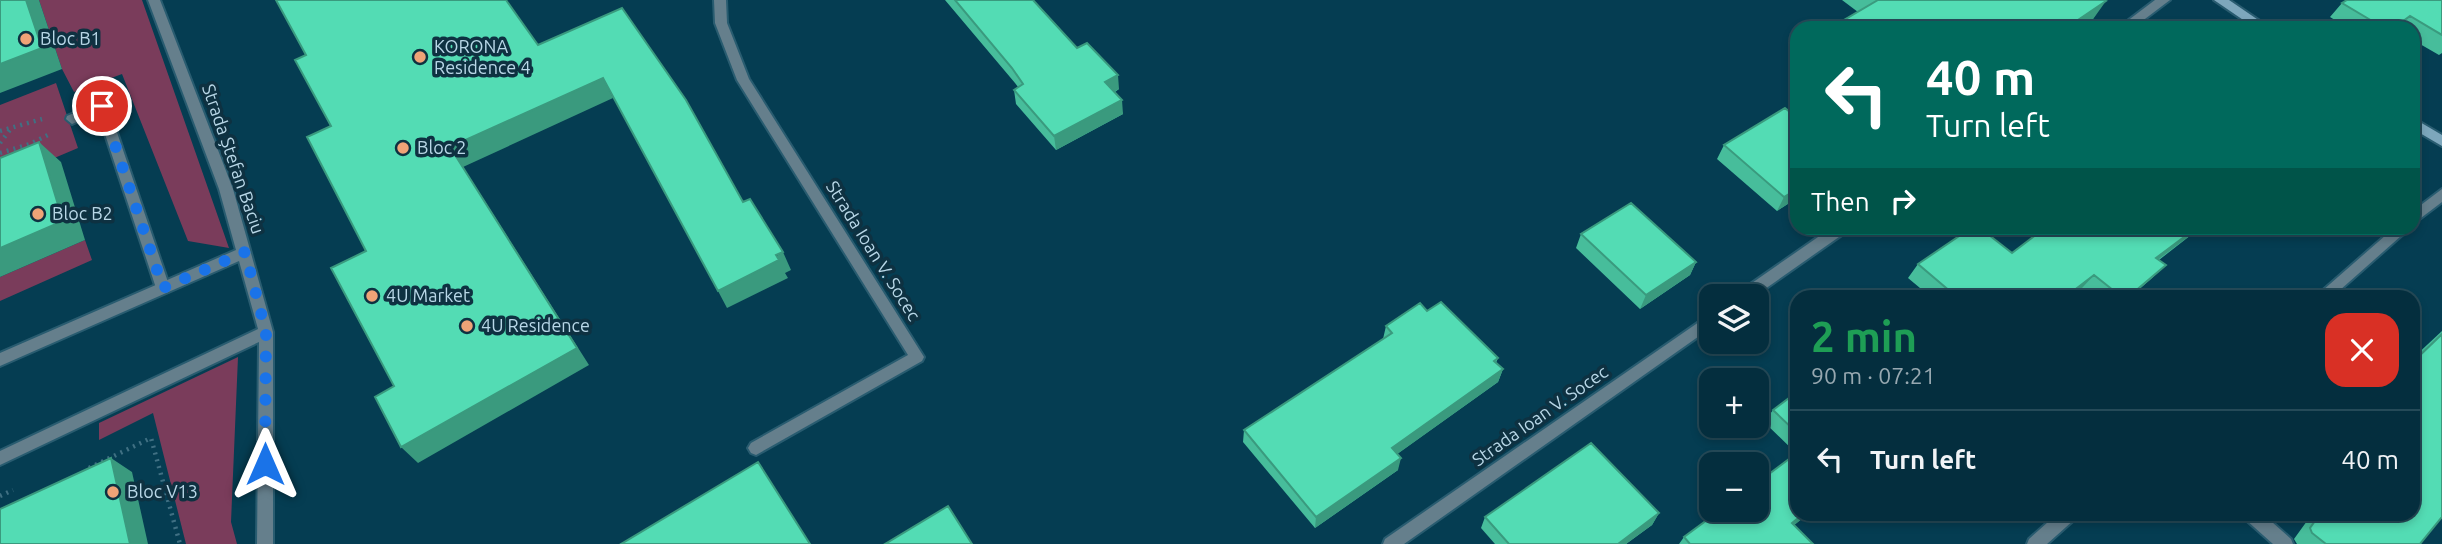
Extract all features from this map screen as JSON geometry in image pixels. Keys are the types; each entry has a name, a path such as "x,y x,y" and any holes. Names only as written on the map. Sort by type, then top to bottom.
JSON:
{"street":[{"name":"Strada Ștefan Baciu","path":"154,0 226,189 266,332 265,544"},
{"name":"Strada Ioan V. Socec","path":"720,0 721,23 743,80 917,357 756,448"},
{"path":"2134,21 2164,0"},
{"path":"2220,0 2253,21"},
{"path":"72,119 102,106 163,288"},
{"path":"2420,127 2442,141"},
{"path":"2420,213 2442,194"},
{"path":"1761,284 1831,235"},
{"path":"2330,290 2395,235"},
{"path":"0,360 245,252"},
{"name":"Strada Ioan V. Socec","path":"1391,544 1699,327"},
{"path":"0,458 266,332"},
{"path":"2035,544 2061,521"},
{"path":"2259,521 2285,544"}],"path":[{"path":"0,131 36,119 52,120"},
{"path":"0,143 12,126"},
{"path":"0,153 30,144 55,131"},
{"path":"78,474 151,438 180,544"}],"shaded area":[{"path":"39,0 142,0 229,248 188,241 122,74 74,92 62,69"},
{"path":"56,83 78,148 0,181 0,105"},
{"path":"85,240 92,260 0,301 0,277"},
{"path":"238,357 231,522 237,544 186,544 153,413 99,440 99,423"}],"building":[{"path":"0,0 26,0 42,48 0,64"},
{"path":"276,0 506,0 538,45 622,8 686,100 743,202 750,199 783,252 776,255 779,260 718,291 603,78 450,147 577,348 401,447 375,397 394,386 331,268 366,251 307,137 331,126 295,60 306,55"},
{"path":"955,0 1033,0 1077,48 1087,43 1118,75 1105,82 1122,100 1054,136 1014,90 1023,84 1012,68"},
{"path":"1878,0 2106,1 2076,21 1842,21"},
{"path":"2347,0 2442,0 2442,35 2410,16 2403,21 2372,21 2342,3"},
{"path":"1785,108 1790,112 1790,193 1784,197 1724,145"},
{"path":"39,142 63,221 0,248 0,158"},
{"path":"1631,203 1696,262 1646,295 1581,234"},
{"path":"1961,235 1989,235 2012,253 2036,235 2187,235 2156,258 2166,265 2136,290 2113,290 2094,275 2074,290 1949,290 1918,264"},
{"path":"1441,302 1498,358 1494,361 1503,369 1392,448 1401,458 1316,517 1244,430 1392,333 1386,326 1420,303 1427,311"},
{"path":"2442,334 2442,517 2420,544 2326,544 2312,533 2310,528 2315,521 2420,521 2420,355"},
{"path":"1790,397 1790,426 1773,410"},
{"path":"1591,443 1659,513 1618,544 1509,544 1485,517"},
{"name":"Bloc V13","path":"111,458 130,544 0,544 0,509"},
{"path":"1790,458 1790,521 1794,521 1792,523 1813,544 1690,544 1684,537 1704,522 1769,522 1769,474"},
{"path":"758,462 810,544 621,544"},
{"path":"948,506 972,544 885,544"}],"place":[{"name":"Bloc B1","path":"26,39"},
{"name":"KORONA Residence 4","path":"420,57"},
{"name":"Bloc 2","path":"403,148"},
{"name":"Bloc B2","path":"38,214"},
{"name":"4U Market","path":"372,296"},
{"name":"4U Residence","path":"467,326"},
{"name":"Bloc V13","path":"113,492"}],"route":[{"path":"102,106 163,288 245,252 266,332 265,464"}]}
